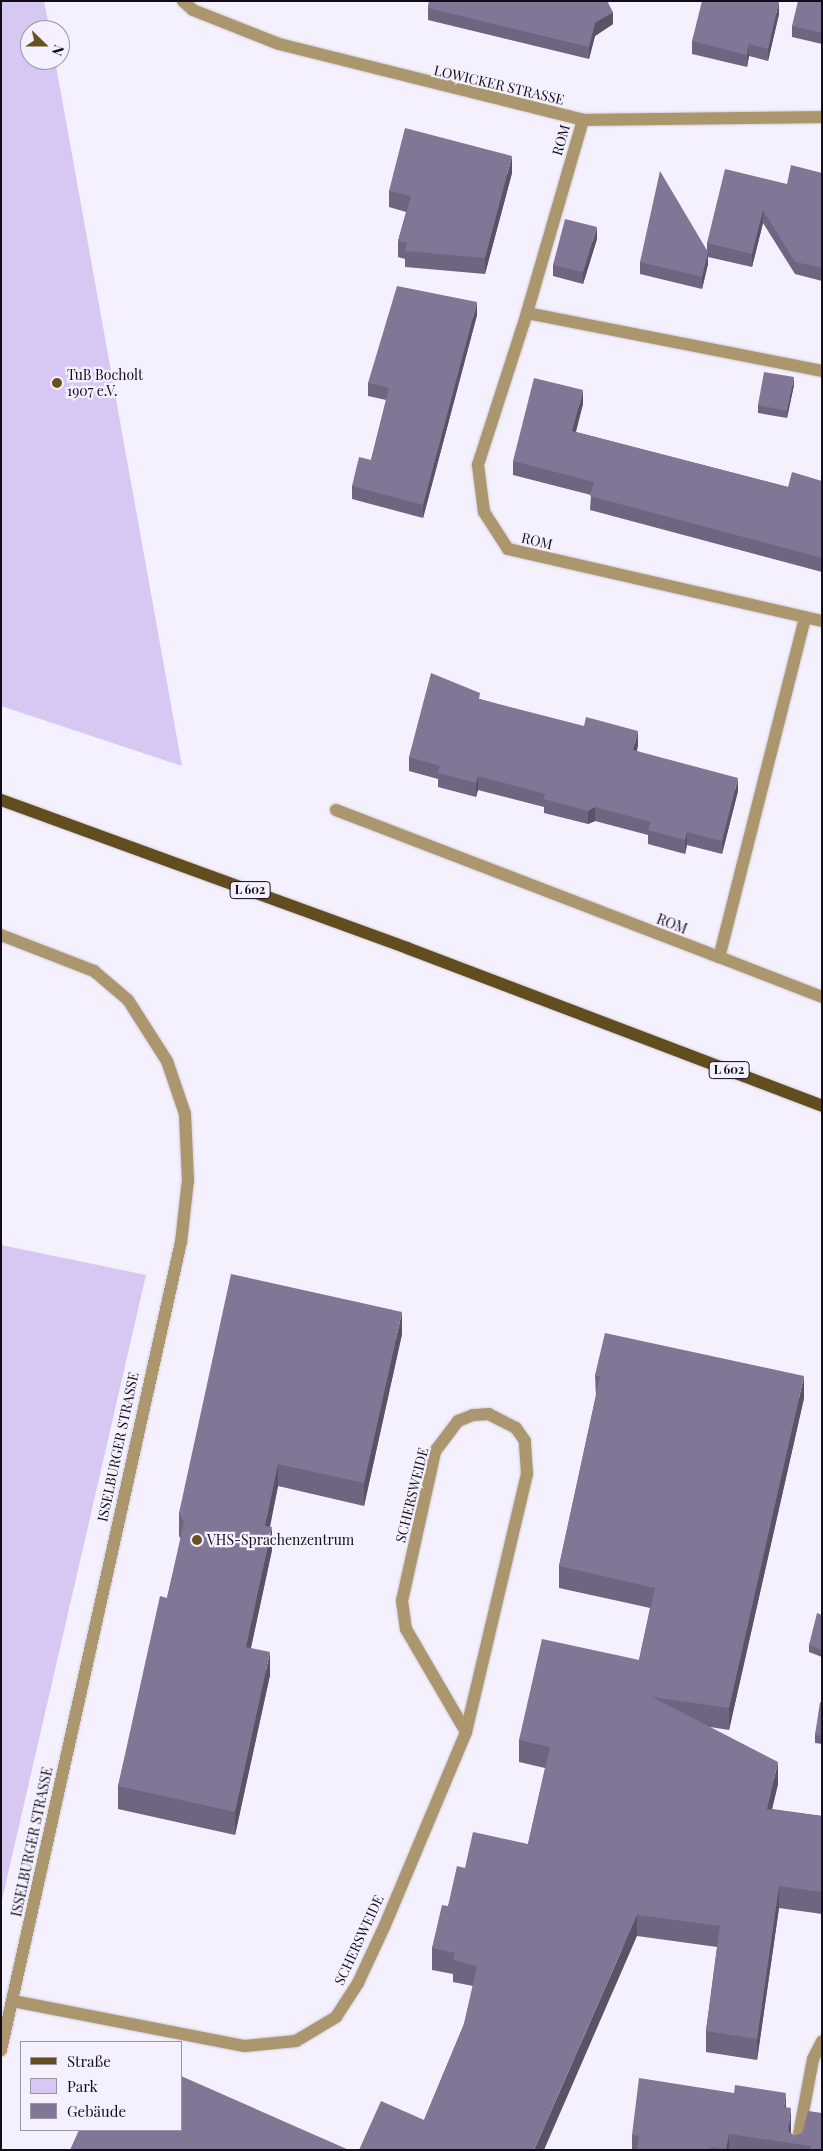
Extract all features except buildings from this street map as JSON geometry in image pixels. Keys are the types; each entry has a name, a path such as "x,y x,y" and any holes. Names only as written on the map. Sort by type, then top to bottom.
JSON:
{"main road":[{"name":"L 602","path":"1,800 398,944 822,1106"}],"street":[{"name":"LOWICKER STRASSE","path":"184,1 193,10 279,44 583,120 822,117"},
{"name":"ROM","path":"583,120 527,313 478,465 484,512 508,549 822,622"},
{"path":"527,313 822,371"},
{"path":"719,957 805,618"},
{"name":"ROM","path":"336,810 822,997"},
{"name":"ISSELBURGER STRASSE","path":"1,935 94,970 128,1000 156,1040 170,1070 185,1114 188,1180 181,1242 1,2050"},
{"name":"SCHERSWEIDE","path":"13,2001 245,2046 296,2042 336,2017 358,1983 466,1732 527,1473 525,1441 516,1428 488,1414 473,1415 458,1421 435,1452 402,1601 406,1629 466,1732"},
{"path":"796,2150 813,2059 822,2041"}],"green space":[{"name":"TuB Bocholt 1907 e.V.","path":"1,1 44,1 48,20 20,20 20,70 57,70 182,766 1,706"},
{"path":"1,1245 146,1275 1,1904"}],"place":[{"name":"TuB Bocholt 1907 e.V.","path":"57,383"},
{"name":"VHS-Sprachenzentrum","path":"197,1540"}]}
